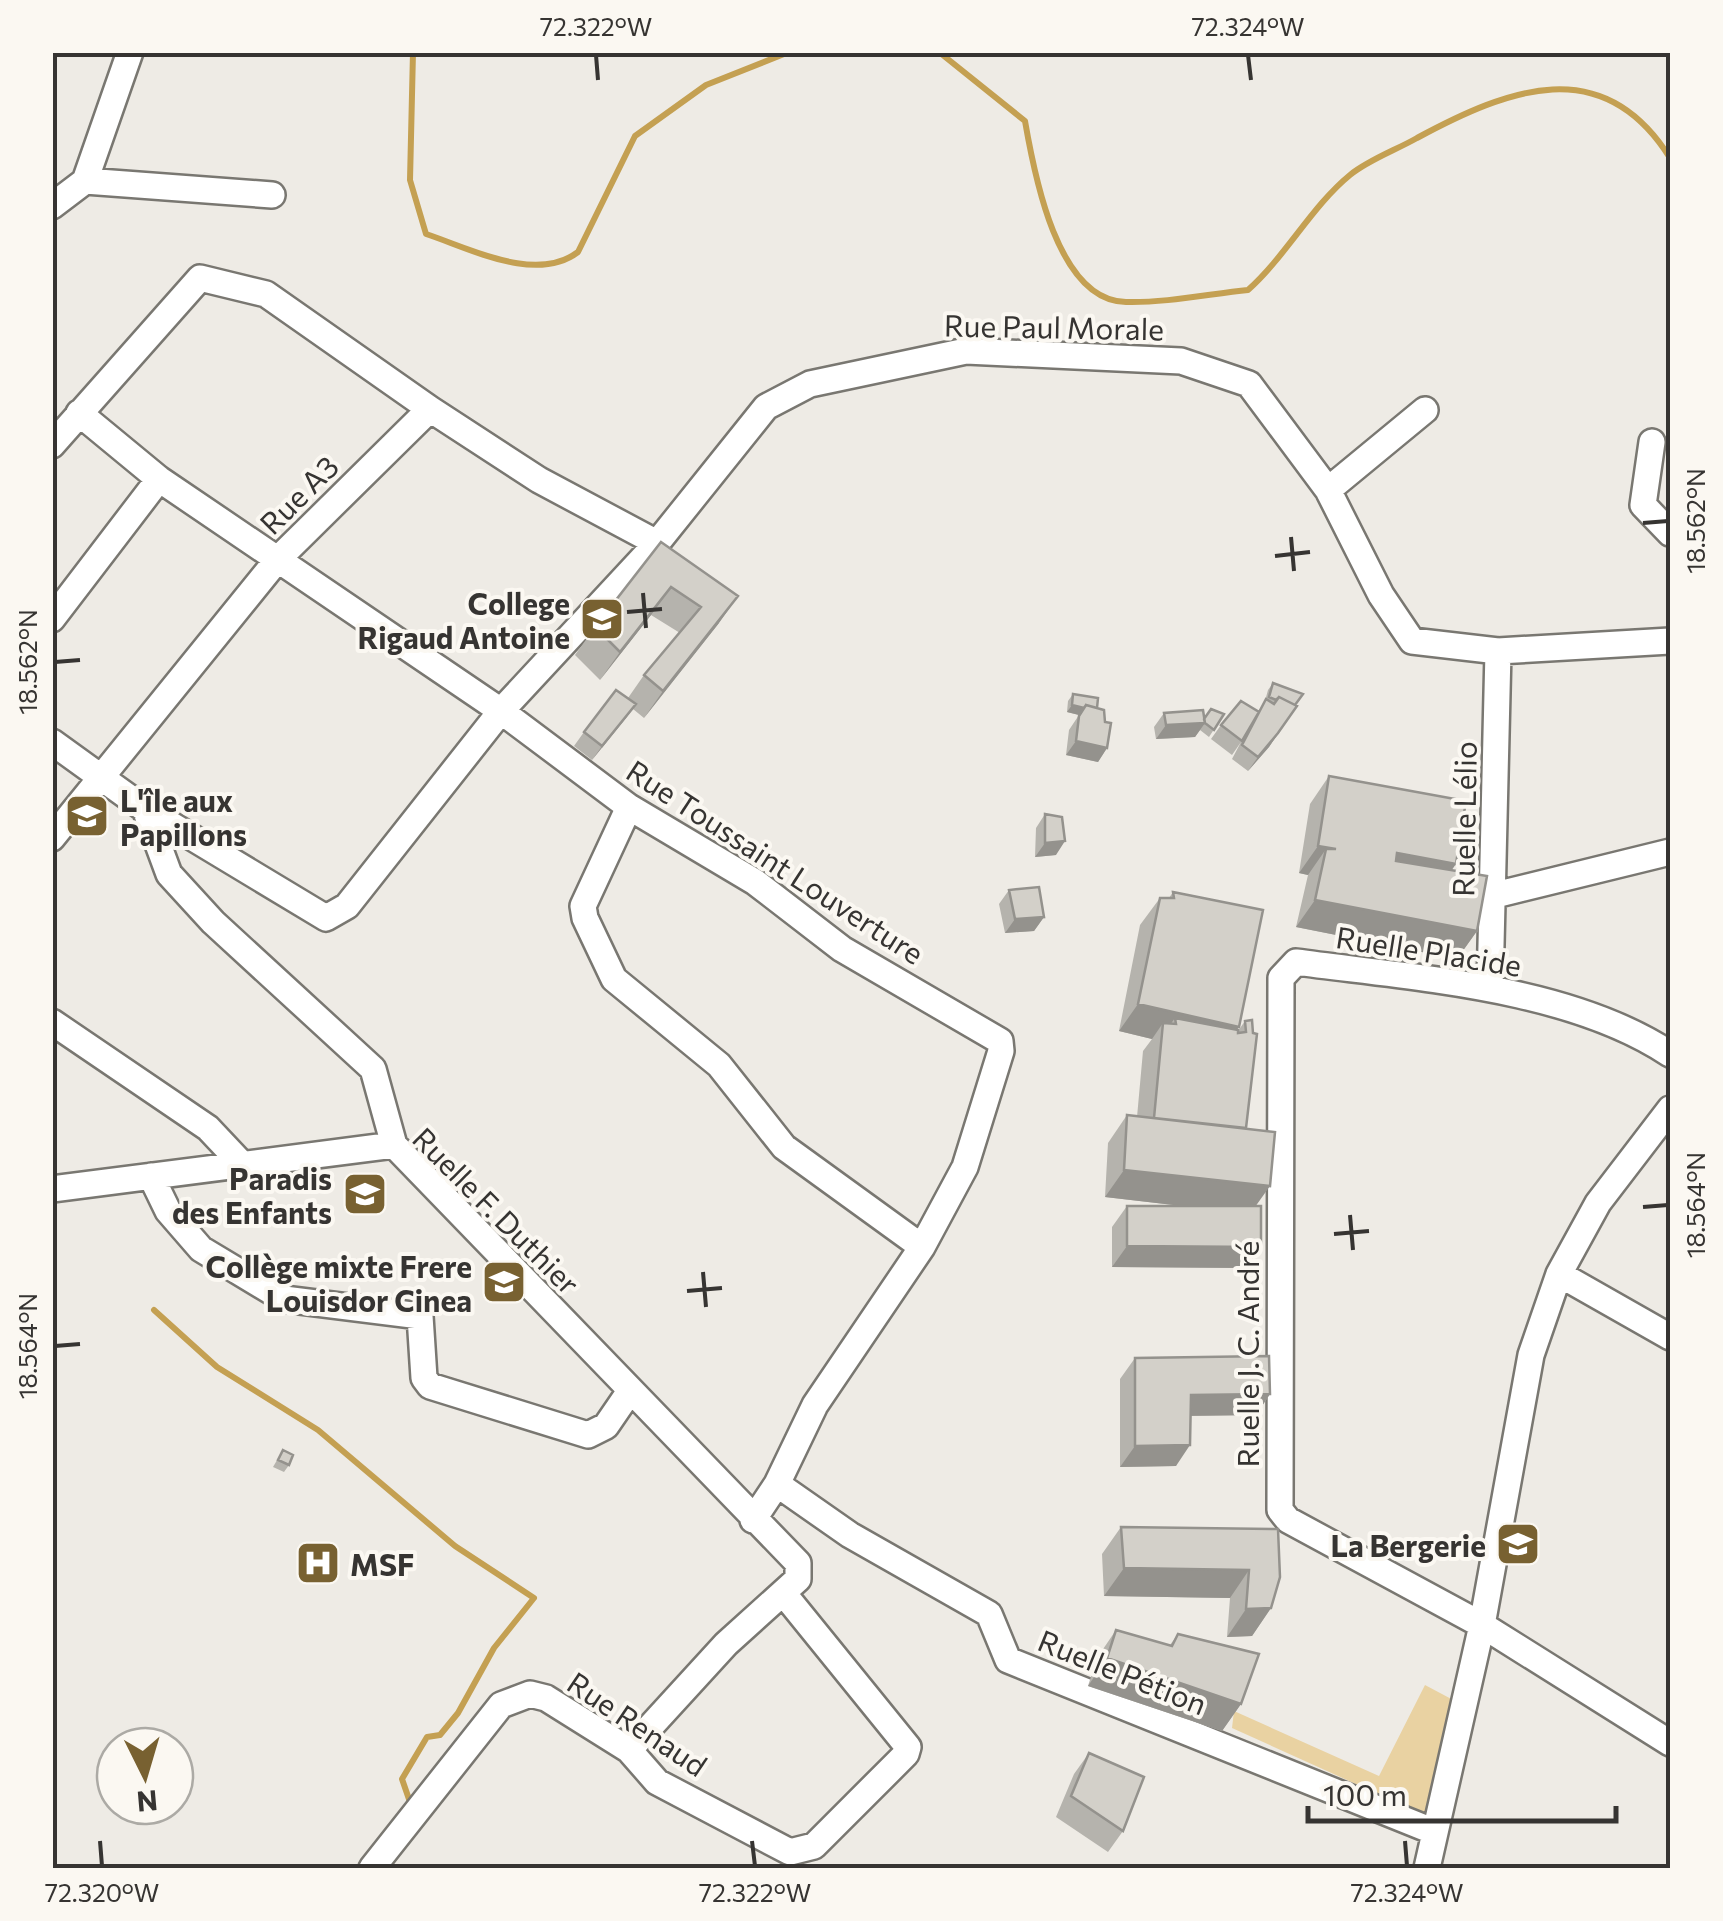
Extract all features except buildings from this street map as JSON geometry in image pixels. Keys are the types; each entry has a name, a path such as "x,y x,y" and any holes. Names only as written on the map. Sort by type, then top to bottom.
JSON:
{"street":[{"path":"52,206 85,182 130,52"},
{"path":"85,182 272,194"},
{"path":"52,445 200,278 266,294 539,480 657,543"},
{"name":"Rue Paul Morale","path":"145,809 326,918 346,906 501,712 657,543 766,407 810,384 966,351 1180,360 1249,384 1328,490 1381,595 1412,641 1498,651 1670,641"},
{"name":"Rue A3","path":"52,838 278,559 430,409"},
{"path":"1328,490 1425,410"},
{"name":"Rue Toussaint Louverture","path":"80,413 159,479 501,712 629,806 754,882 842,949 1000,1041 1001,1051 966,1167 922,1247 815,1405 776,1484 753,1520"},
{"path":"1652,442 1643,505 1670,534"},
{"path":"52,619 159,479"},
{"name":"Ruelle Lélio","path":"1490,988 1498,651"},
{"path":"52,742 145,809 168,874 213,922 373,1069 394,1145"},
{"path":"629,806 584,906 608,970 719,1065 784,1147 922,1247"},
{"path":"1494,895 1670,852"},
{"name":"Ruelle Placide","path":"1288,968 1296,962 1490,988 1636,1032 1670,1054"},
{"name":"Ruelle J. C. André","path":"1288,968 1281,978 1280,1510 1288,1520 1482,1625"},
{"path":"52,1022 208,1128 241,1163"},
{"path":"1427,1868 1482,1625 1531,1355 1559,1274 1598,1204 1670,1110"},
{"name":"Ruelle F. Duthier","path":"52,1189 394,1145 798,1563 798,1580 784,1594"},
{"path":"151,1176 168,1211 201,1249 284,1299 420,1316 424,1378 430,1386 588,1435 606,1426 630,1392"},
{"path":"1559,1274 1670,1338"},
{"name":"Ruelle Pétion","path":"776,1484 850,1534 988,1614 1008,1660 1435,1832"},
{"path":"628,1750 726,1644 784,1594"},
{"name":"Rue Renaud","path":"372,1868 501,1705 530,1694 546,1698 628,1750 658,1782 790,1852 814,1846 906,1754 905,1740 784,1594"},
{"path":"1482,1625 1670,1744"}],"shaded area":[{"path":"1425,1685 1457,1702 1431,1818 1232,1728 1234,1711 1379,1776"}],"waterway":[{"path":"413,52 410,180 426,234 502,260 543,265 578,252 635,136 706,85 789,52"},
{"path":"939,52 1025,121 1043,201 1066,258 1082,281 1102,296 1126,302 1248,290 1323,201 1357,170 1451,120 1519,95 1552,90 1584,92 1615,103 1644,124 1670,158"},
{"path":"154,1310 217,1367 318,1430 455,1546 534,1598 494,1648 458,1713 440,1735 427,1737 402,1779 411,1805"}],"place":[{"name":"College Rigaud Antoine","path":"602,619"},
{"name":"L'île aux Papillons","path":"87,816"},
{"name":"Paradis des Enfants","path":"365,1194"},
{"name":"Collège mixte Frere Louisdor Cinea","path":"504,1282"},
{"name":"La Bergerie","path":"1518,1544"},
{"name":"MSF","path":"318,1563"}]}
